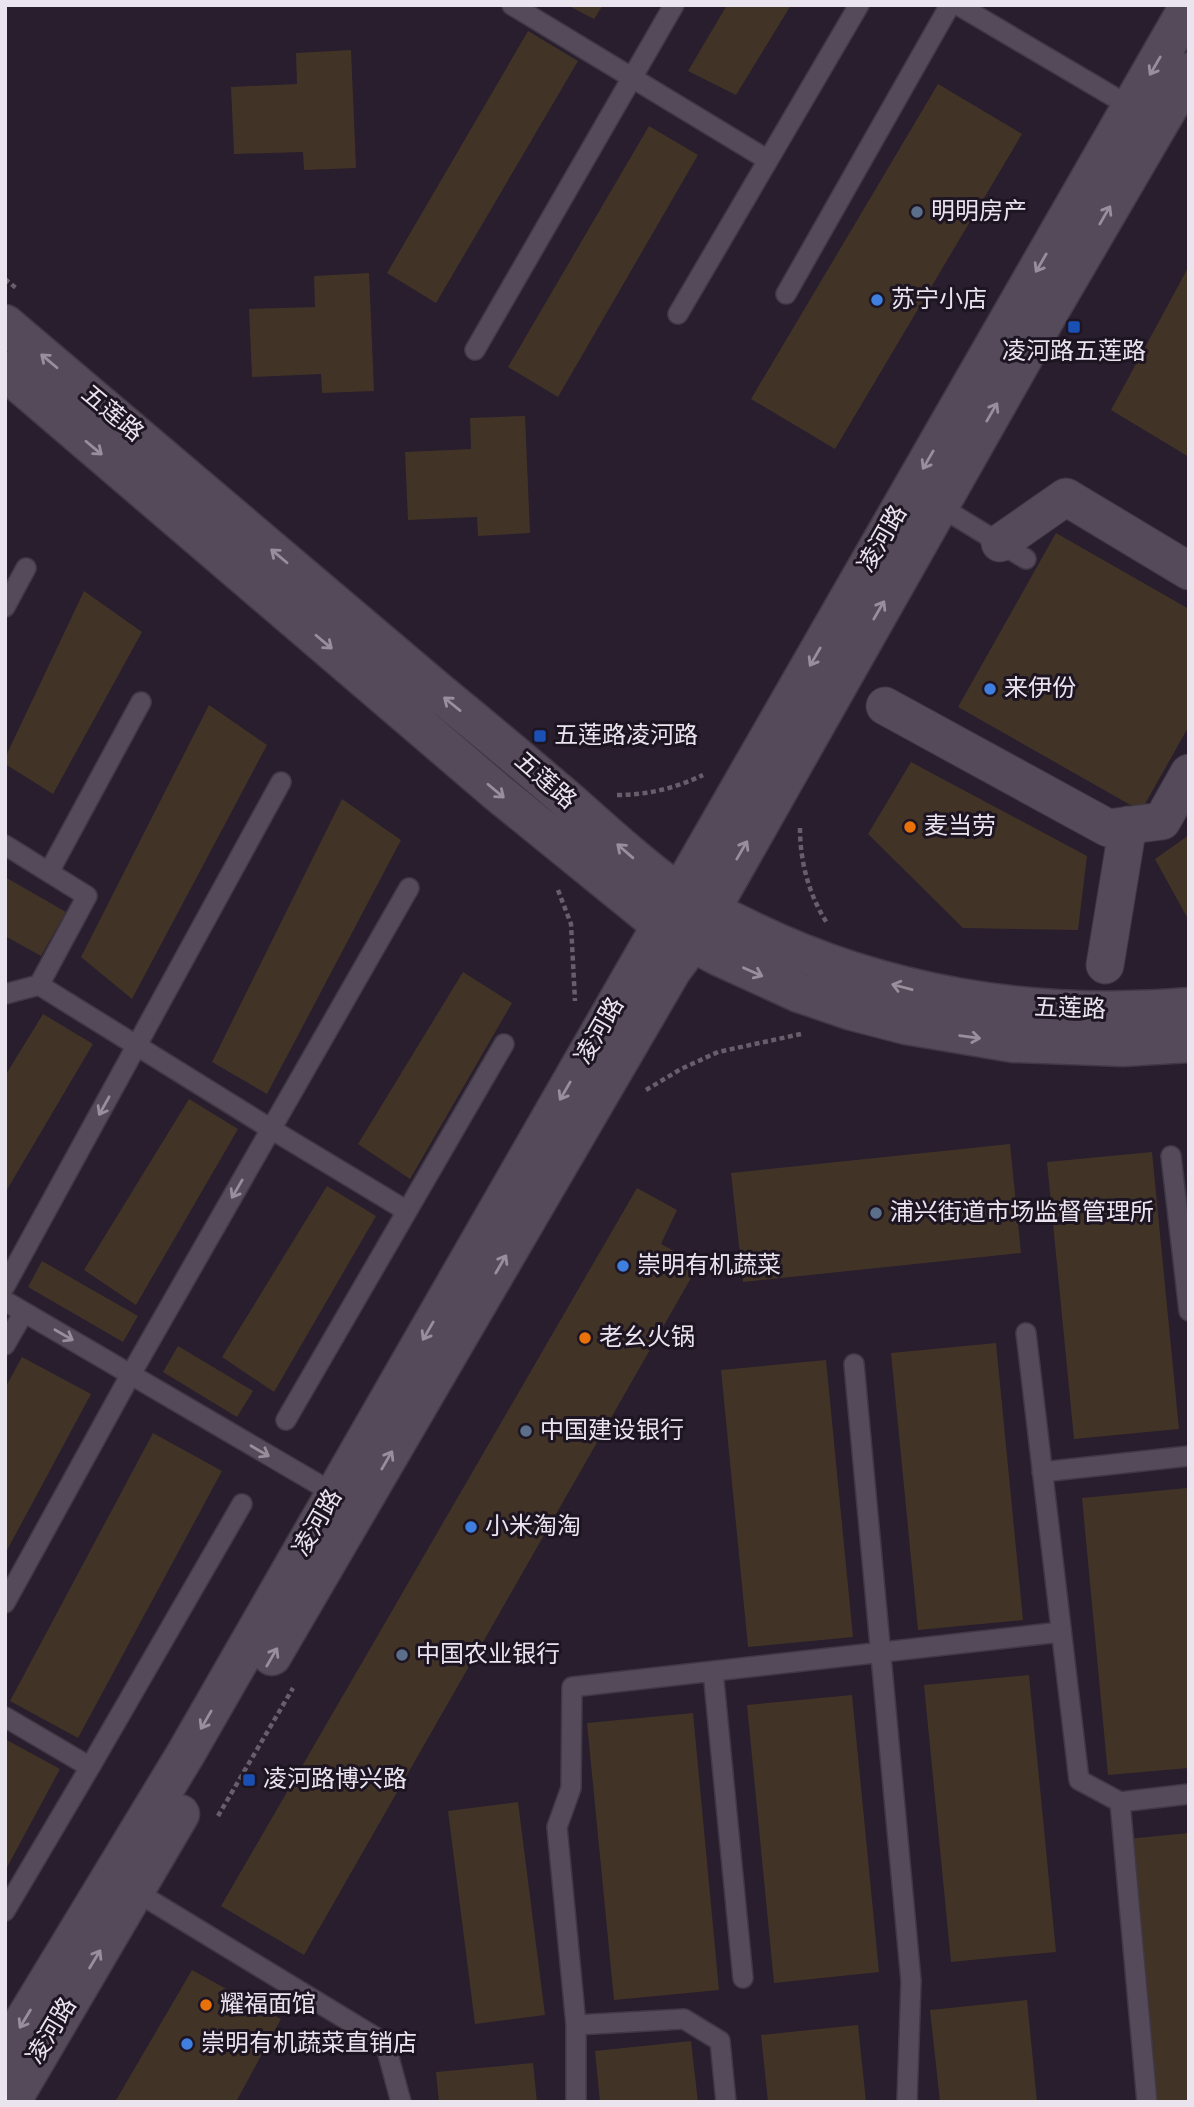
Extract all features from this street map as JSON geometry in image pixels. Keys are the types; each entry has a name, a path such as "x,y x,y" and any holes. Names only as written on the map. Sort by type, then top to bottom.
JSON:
{"street":[{"name":"凌河路","path":"10,2102 672,970 685,918 1189,6"},
{"name":"凌河路","path":"5,2052 185,1755 588,1050 685,918 939,506 1189,72"},
{"name":"五莲路","path":"15,310 440,694 512,752 637,861 685,918 914,990 1017,1007 1109,1010 1189,1007"},
{"name":"五莲路","path":"5,371 497,792 799,993 852,1011 919,1028 1013,1043 1123,1047 1189,1043"},
{"path":"1013,551 1066,497 1189,571"},
{"path":"884,706 1108,828 1162,821 1189,773"},
{"path":"1105,965 1128,825"}],"lane":[{"path":"512,5 768,160"},
{"path":"475,350 674,5"},
{"path":"678,314 859,5"},
{"path":"786,294 950,5"},
{"path":"958,5 1131,107"},
{"path":"939,506 1013,551"},
{"path":"5,607 26,568"},
{"path":"49,872 141,702"},
{"path":"5,1286 281,782"},
{"path":"5,845 87,895 39,985"},
{"path":"5,1603 131,1374 409,888"},
{"path":"5,994 39,985 407,1211"},
{"path":"286,1420 504,1044"},
{"path":"1171,1156 1189,1311"},
{"path":"5,1301 335,1494"},
{"path":"5,1345 24,1312"},
{"path":"1026,1333 1079,1780 1120,1802 1189,1794"},
{"path":"854,1364 911,1981 907,2102"},
{"path":"1042,1472 1189,1456"},
{"path":"5,1911 242,1504"},
{"path":"576,2102 576,2025 557,1827 570,1788 572,1687 1061,1632"},
{"path":"713,1671 743,1978"},
{"path":"5,1717 90,1767"},
{"path":"1120,1802 1147,2102"},
{"path":"135,1891 385,2043 401,2102"},
{"path":"576,2025 684,2019 720,2040 726,2102"}],"path":[{"path":"5,279 15,310"},
{"path":"619,802 610,795 640,795 665,789 685,784 714,770"},
{"path":"800,826 800,848 815,904 829,927"},
{"path":"556,886 572,924 575,1011"},
{"path":"637,1096 681,1069 718,1052 808,1032"}],"building":[{"path":"567,5 603,5 594,19"},
{"path":"727,5 791,5 736,95 688,71"},
{"path":"528,31 578,61 436,303 387,273"},
{"path":"351,50 356,168 304,170 303,152 234,154 231,87 297,84 296,53"},
{"path":"938,84 1022,134 835,449 751,399"},
{"path":"649,126 698,155 558,397 508,367"},
{"path":"1189,266 1189,457 1111,410"},
{"path":"369,273 374,391 322,393 321,374 252,377 249,309 315,307 314,276"},
{"path":"525,416 530,533 478,536 477,517 408,520 405,452 471,449 470,418"},
{"path":"1056,533 1189,609 1189,726 1141,811 958,707"},
{"path":"84,591 142,632 53,794 5,764 5,758"},
{"path":"209,705 267,745 132,999 81,957"},
{"path":"911,762 1087,856 1078,930 963,928 868,834"},
{"path":"342,799 401,840 267,1094 212,1062"},
{"path":"1189,835 1189,921 1155,859"},
{"path":"5,877 66,912 41,956 5,936"},
{"path":"463,972 512,1003 410,1179 358,1144"},
{"path":"43,1014 93,1044 5,1193 5,1076"},
{"path":"189,1099 238,1129 136,1305 84,1270"},
{"name":"浦兴街道市场监督管理所","path":"1010,1144 1021,1253 743,1282 731,1173"},
{"path":"1152,1152 1179,1429 1074,1439 1047,1162"},
{"path":"327,1186 376,1216 274,1392 222,1357"},
{"path":"637,1188 677,1210 661,1244 699,1264 304,1955 221,1906"},
{"path":"42,1261 138,1316 123,1342 28,1287"},
{"path":"996,1343 1023,1620 918,1630 891,1353"},
{"path":"178,1346 253,1391 237,1417 163,1372"},
{"path":"22,1357 91,1394 5,1554 5,1388"},
{"path":"826,1360 853,1637 748,1647 721,1370"},
{"path":"153,1433 222,1471 78,1738 10,1701"},
{"path":"1187,1488 1189,1768 1108,1775 1082,1498"},
{"path":"1029,1675 1056,1952 951,1962 924,1685"},
{"path":"852,1695 879,1972 774,1983 747,1705"},
{"path":"693,1713 719,1990 614,2000 587,1723"},
{"path":"5,1739 60,1769 5,1871"},
{"path":"518,1802 545,2015 475,2024 448,1811"},
{"path":"1189,1833 1189,2102 1153,2102 1127,1839"},
{"path":"192,1970 281,2019 236,2102 115,2102"},
{"path":"1027,2000 1037,2102 940,2102 930,2010"},
{"path":"858,2025 866,2102 768,2102 761,2035"},
{"path":"691,2041 698,2102 600,2102 595,2051"},
{"path":"533,2063 537,2102 439,2102 436,2072"}],"place":[{"name":"明明房产","path":"917,212"},
{"name":"苏宁小店","path":"877,300"},
{"name":"凌河路五莲路","path":"1074,327"},
{"name":"来伊份","path":"990,689"},
{"name":"五莲路凌河路","path":"540,736"},
{"name":"麦当劳","path":"910,827"},
{"name":"浦兴街道市场监督管理所","path":"876,1213"},
{"name":"崇明有机蔬菜","path":"623,1266"},
{"name":"老幺火锅","path":"585,1338"},
{"name":"中国建设银行","path":"526,1431"},
{"name":"小米淘淘","path":"471,1527"},
{"name":"中国农业银行","path":"402,1655"},
{"name":"凌河路博兴路","path":"249,1780"},
{"name":"耀福面馆","path":"206,2005"},
{"name":"崇明有机蔬菜直销店","path":"187,2044"}]}
